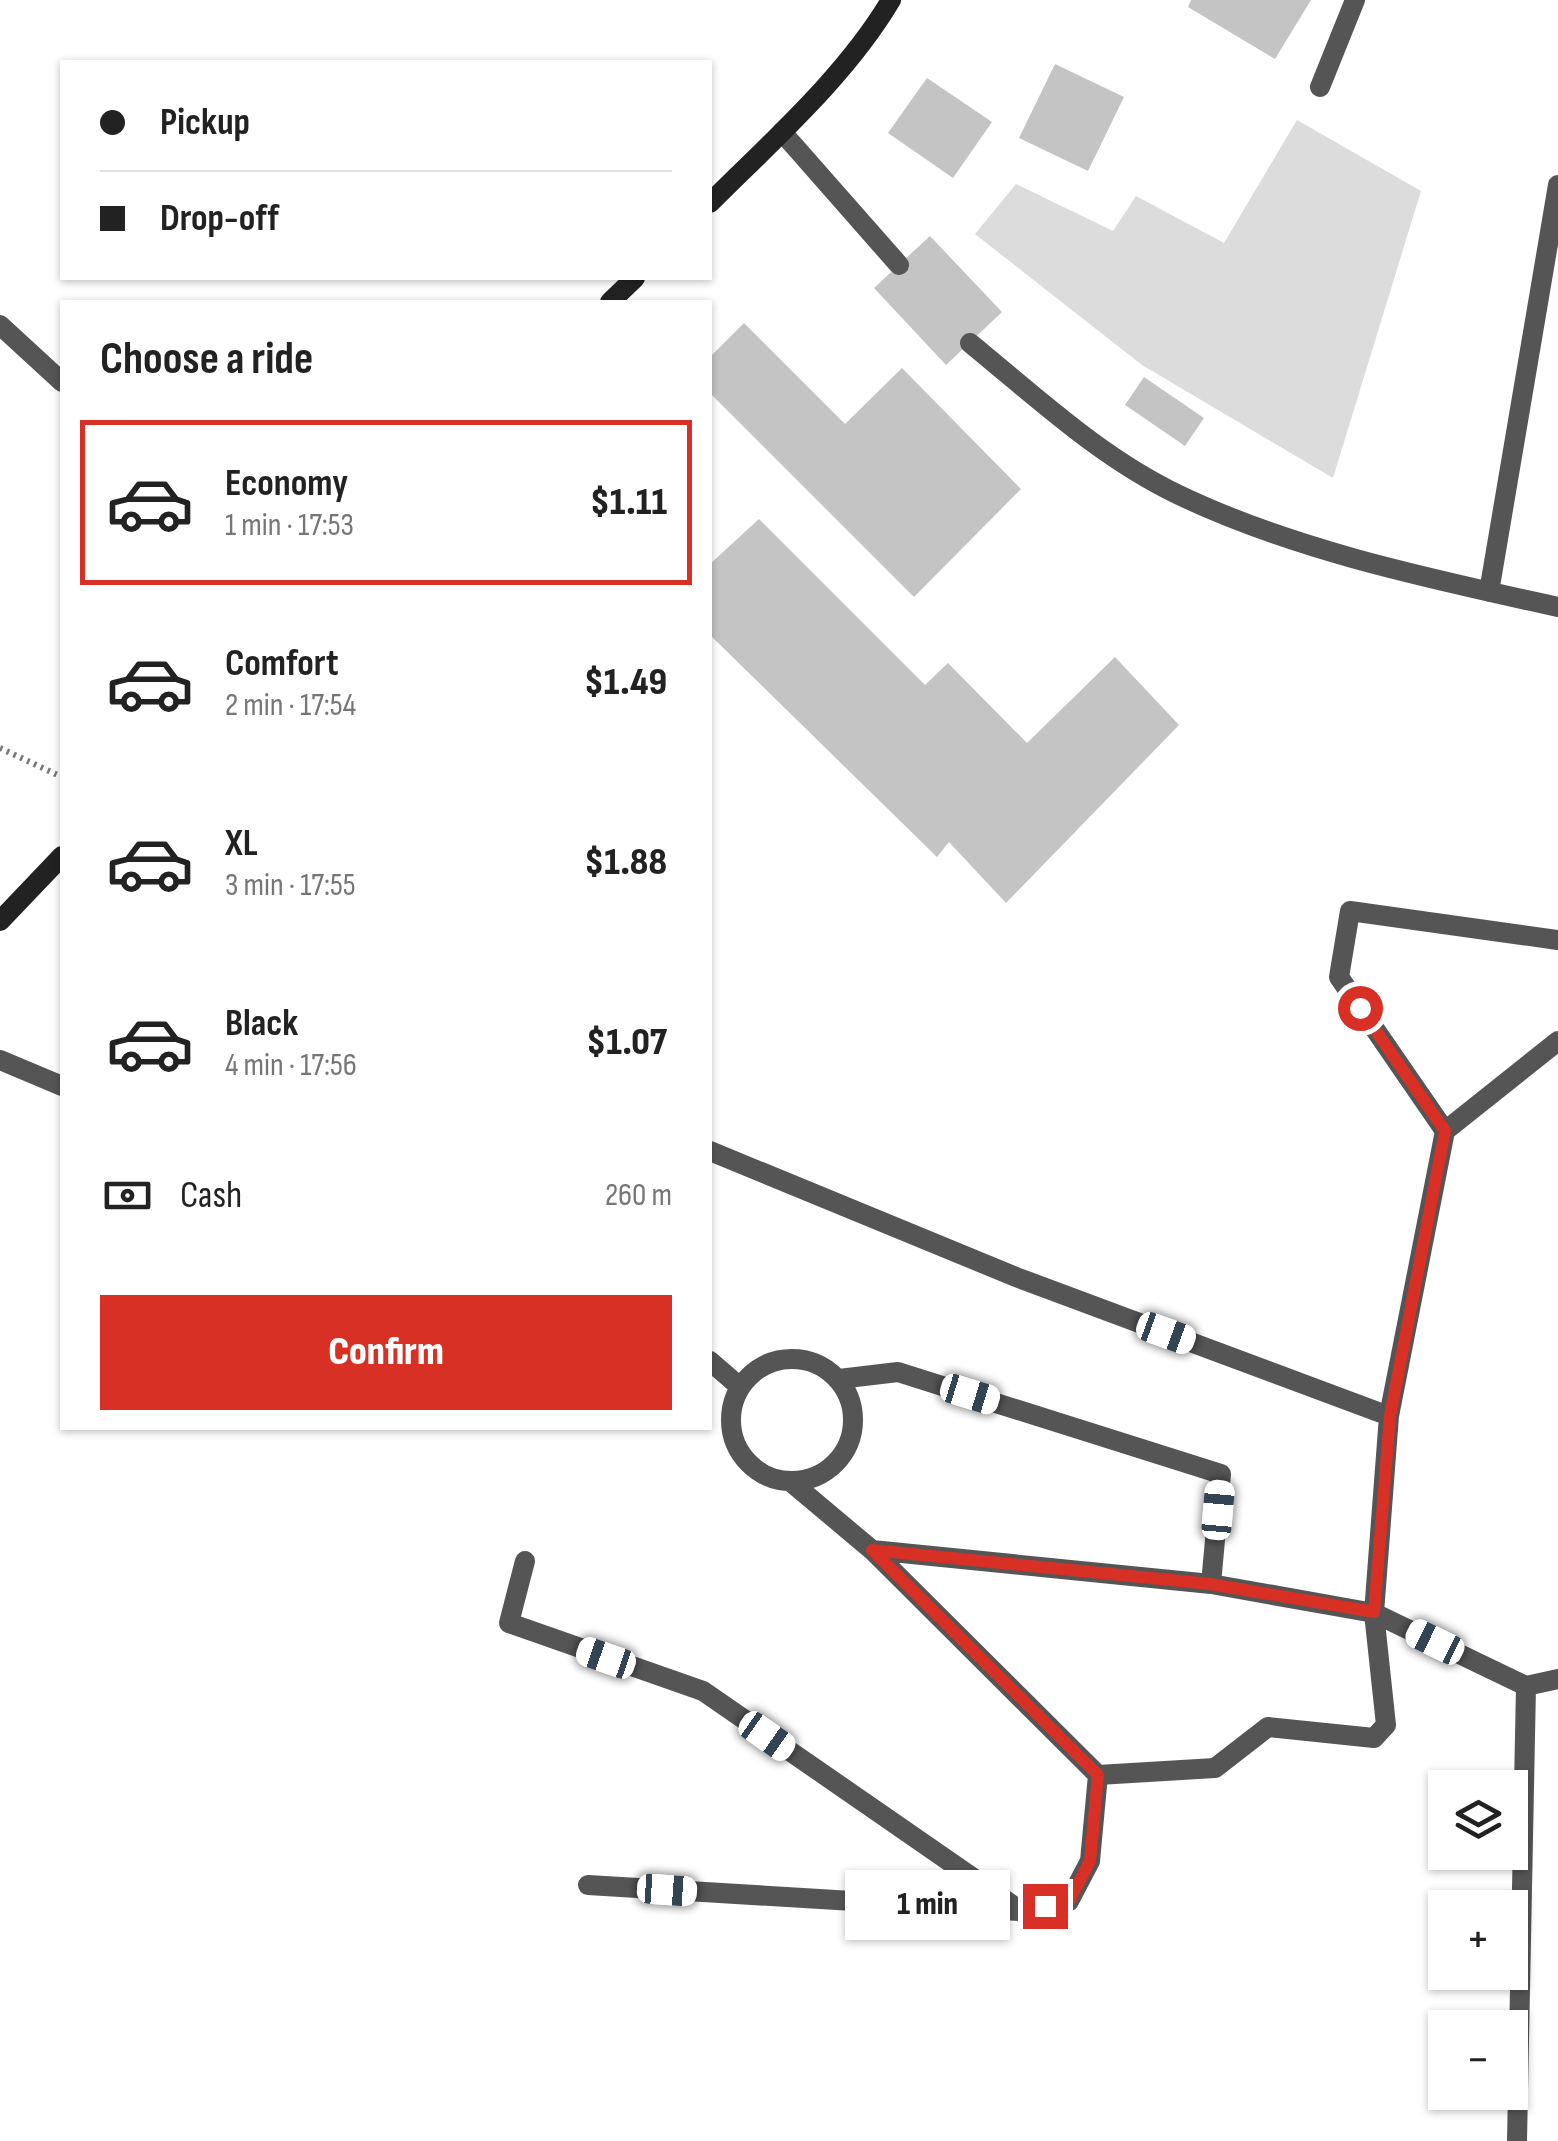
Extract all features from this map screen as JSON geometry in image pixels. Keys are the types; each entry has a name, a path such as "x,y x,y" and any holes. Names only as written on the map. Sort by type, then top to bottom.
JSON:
{"street":[{"path":"712,201 782,132 877,24 891,0"},
{"path":"1320,86 1355,0"},
{"path":"782,132 900,264"},
{"path":"1489,592 1558,185"},
{"path":"612,300 633,280"},
{"path":"0,325 60,380"},
{"path":"970,344 1115,459 1179,495 1322,546 1489,592 1558,606"},
{"path":"0,921 54,878"},
{"path":"1445,1131 1340,977 1350,911 1558,940"},
{"path":"791,1482 822,1475 844,1456 854,1428 854,1406 839,1378 817,1364 796,1358 756,1370 740,1387 732,1408 732,1430 739,1451 752,1468 791,1482 872,1550 1098,1775 1216,1768 1268,1727 1374,1738 1386,1725 1374,1612 1390,1416 1445,1131 1558,1040"},
{"path":"0,1060 60,1085"},
{"path":"712,1151 1016,1278 1390,1416"},
{"path":"712,1363 740,1387"},
{"path":"839,1378 898,1372 1221,1474 1210,1584"},
{"path":"872,1550 1210,1584 1374,1612 1526,1686 1558,1679"},
{"path":"525,1560 509,1623 704,1692 1022,1911"},
{"path":"1517,2141 1526,1686"},
{"path":"588,1885 1022,1911 1069,1901 1090,1861 1098,1775"}],"path":[{"path":"0,748 60,775"}],"shaded area":[{"path":"1297,120 1421,191 1333,478 1142,365 975,234 1016,184 1113,231 1136,196 1224,243"}],"building":[{"path":"1191,0 1311,0 1275,59 1188,7"},
{"path":"1055,64 1124,97 1088,171 1019,138"},
{"path":"927,78 992,122 953,178 888,133"},
{"path":"930,236 1002,312 946,365 874,288"},
{"path":"744,323 845,424 902,368 1021,489 914,597 712,395 712,355"},
{"path":"1144,377 1204,418 1185,446 1125,405"},
{"path":"759,519 925,685 948,663 1027,743 1115,657 1179,725 1006,903 949,842 937,857 712,637 712,562"}],"route":[{"path":"1045,1906 1069,1901 1090,1861 1098,1775 872,1550 1210,1584 1374,1612 1390,1416 1445,1131 1360,1008"}]}
